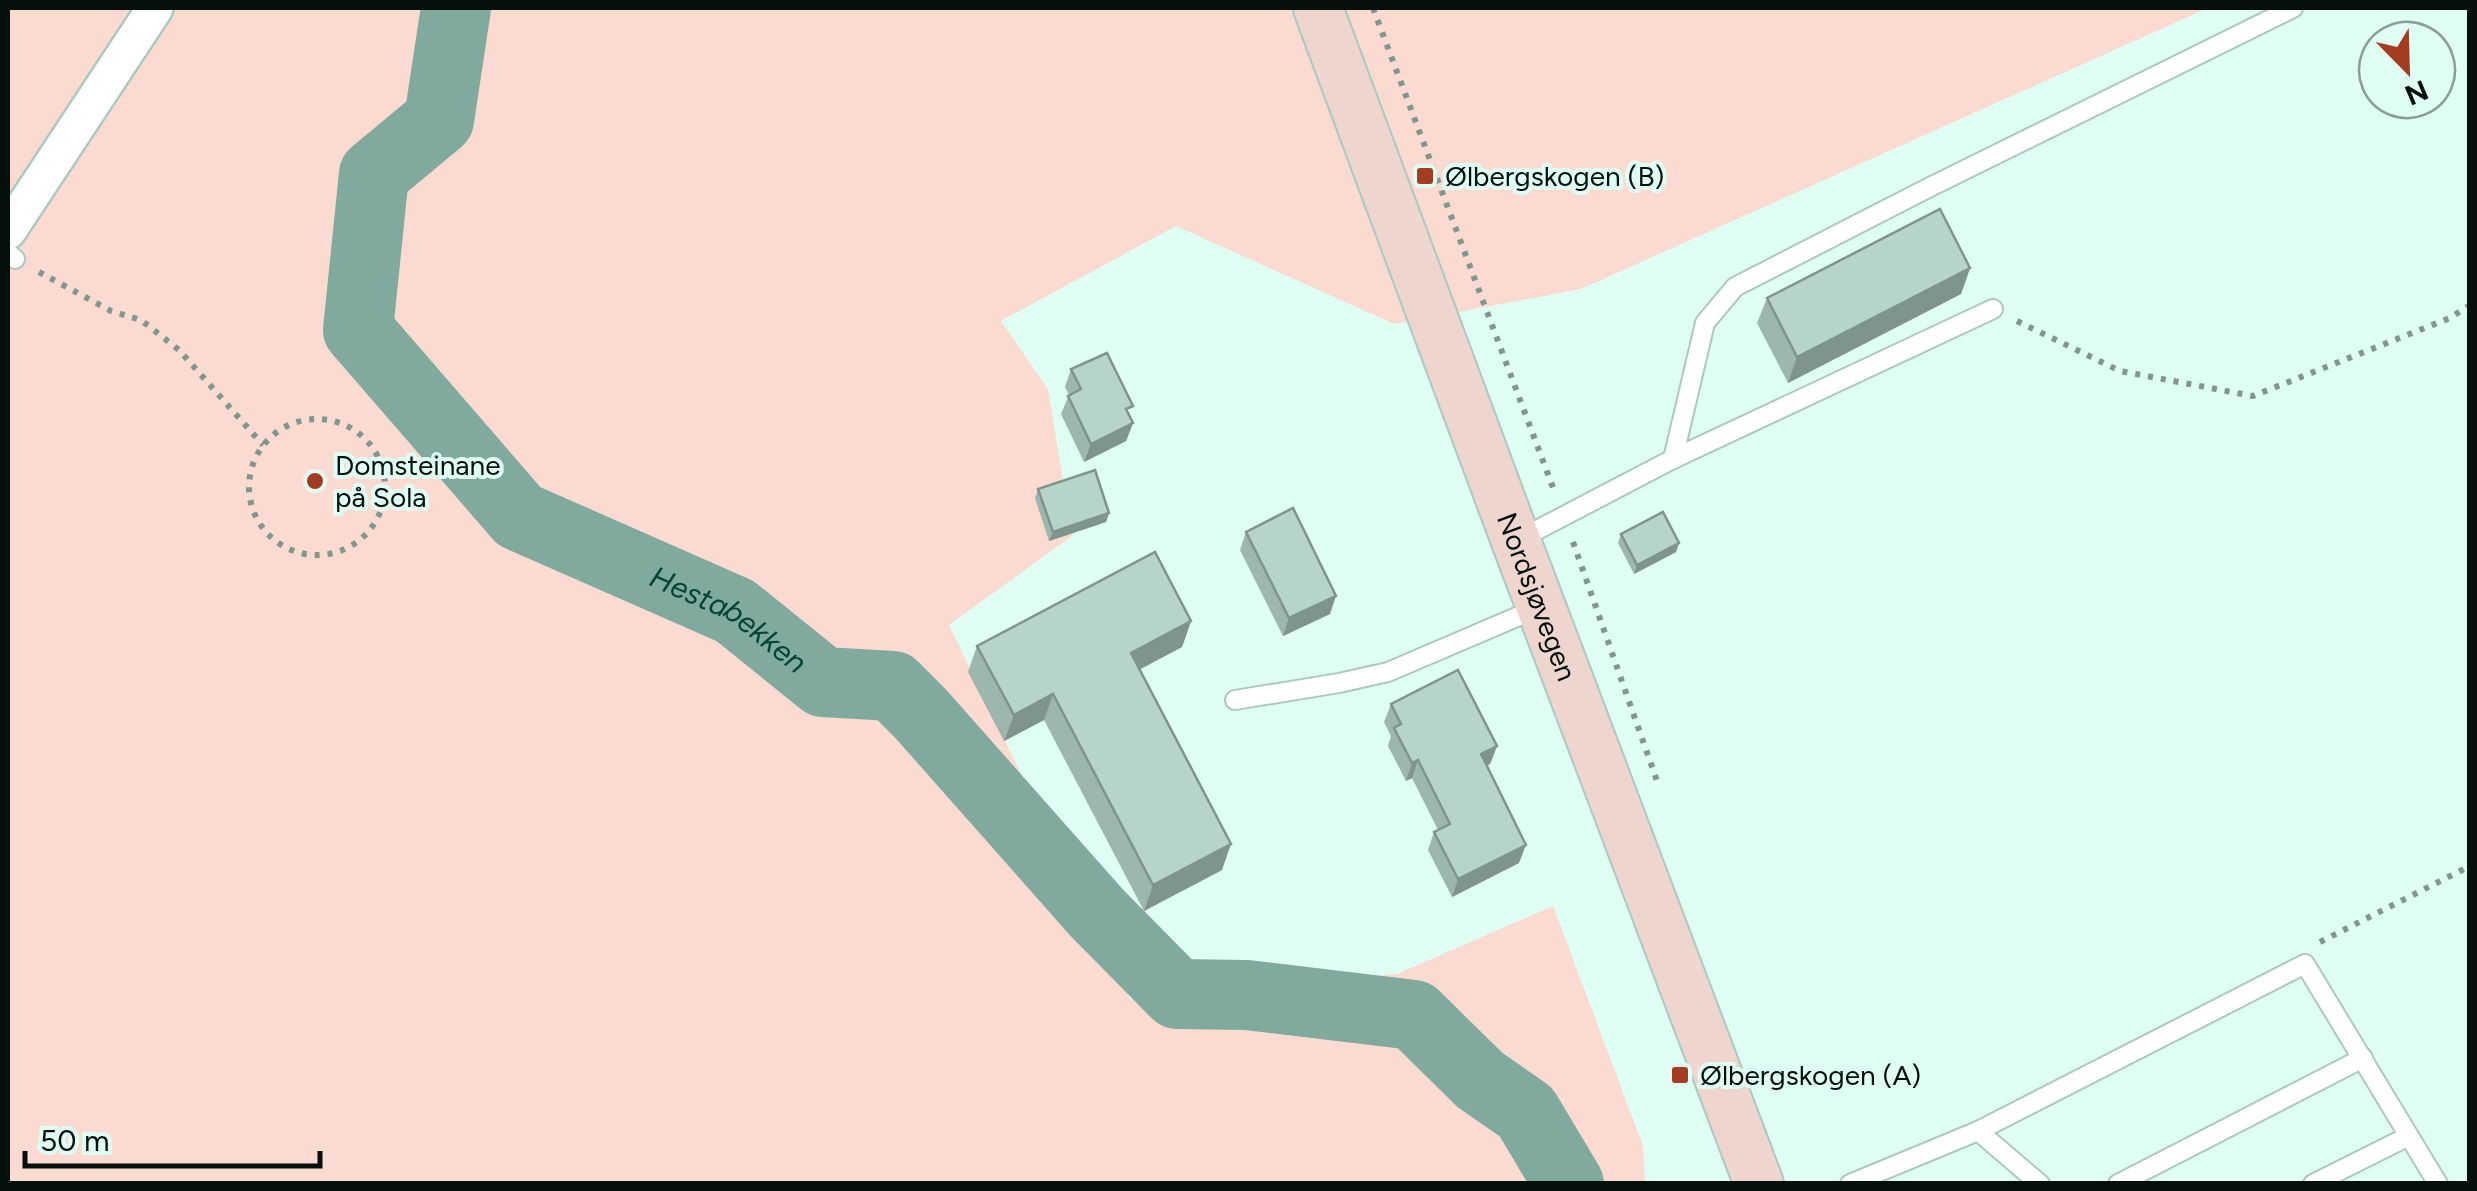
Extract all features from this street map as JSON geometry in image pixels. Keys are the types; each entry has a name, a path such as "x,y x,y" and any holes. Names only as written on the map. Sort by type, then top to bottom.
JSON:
{"main road":[{"name":"Nordsjøvegen","path":"1318,8 1759,1184"}],"street":[{"path":"10,248 156,8"}],"lane":[{"path":"1673,459 1706,323 1735,287 1930,186 2293,8"},
{"path":"1516,541 1673,459 1993,309"},
{"path":"1236,700 1388,672 1541,606"},
{"path":"1850,1184 1978,1131 2306,964 2438,1184"},
{"path":"2118,1184 2362,1058"},
{"path":"1978,1131 2040,1184"},
{"path":"2313,1184 2409,1136"}],"path":[{"path":"1373,8 1564,516 1662,794"},
{"path":"10,248 111,312 141,320 179,350 263,445"},
{"path":"1993,309 2120,370 2253,396 2450,318 2470,305"},
{"path":"312,418 347,424 371,443 383,466 385,501 372,530 336,553 314,556 278,543 256,519 249,487 253,465 263,445 286,426 312,418"},
{"path":"2306,964 2320,942 2470,866"}],"shaded area":[{"path":"8,8 2208,8 1581,289 1394,324 1176,226 1001,321 1048,389 1072,536 949,625 1130,999 1397,974 1553,906 1643,1146 1645,1184 8,1183"}],"building":[{"path":"1940,209 1970,268 1797,357 1767,298"},
{"path":"1107,353 1133,406 1126,409 1133,423 1091,444 1068,396 1081,389 1071,369"},
{"path":"1095,470 1109,513 1053,532 1038,489"},
{"path":"1293,508 1336,596 1289,618 1246,532"},
{"path":"1663,512 1679,543 1637,565 1621,534"},
{"path":"1155,552 1191,621 1131,653 1231,844 1153,885 1053,694 1014,715 977,646"},
{"path":"1458,670 1497,746 1481,754 1526,845 1458,879 1434,832 1450,824 1418,760 1412,763 1394,728 1401,724 1391,704"}],"waterway":[{"name":"Hestabekken","path":"456,8 439,120 374,174 358,330 519,516 735,611 823,682 893,686 1097,913 1177,994 1247,995 1414,1015 1480,1080 1526,1112 1569,1184"}],"place":[{"name":"Ølbergskogen (B)","path":"1425,176"},
{"name":"Domsteinane på Sola","path":"315,481"},
{"name":"Ølbergskogen (A)","path":"1680,1075"}]}
